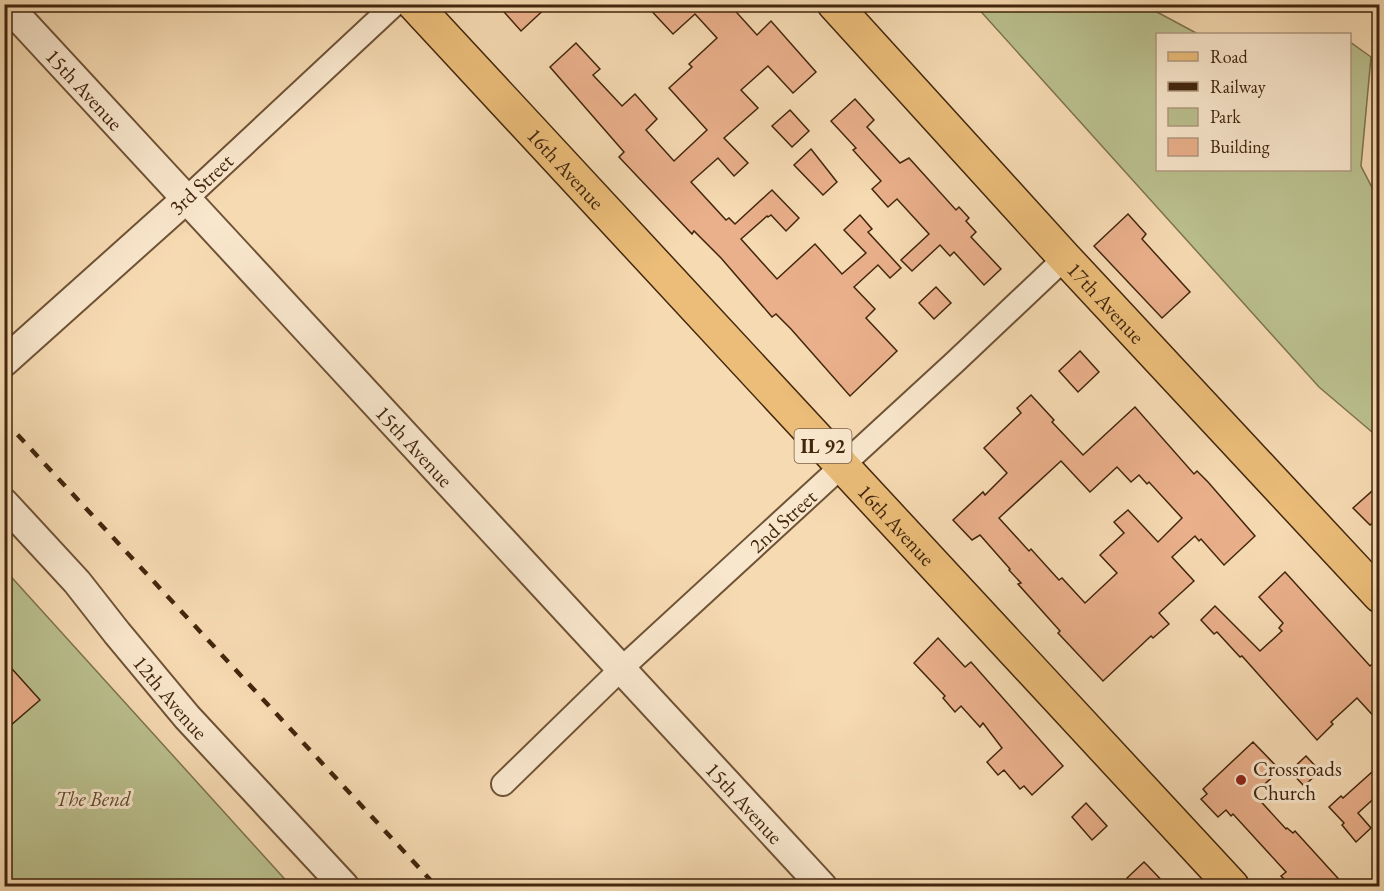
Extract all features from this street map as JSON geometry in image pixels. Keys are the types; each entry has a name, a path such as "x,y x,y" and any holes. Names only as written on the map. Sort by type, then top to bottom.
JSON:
{"main road":[{"name":"16th Avenue","path":"414,4 1232,886"},
{"name":"17th Avenue","path":"834,4 1065,258 1380,596"}],"street":[{"name":"15th Avenue","path":"6,4 822,886"},
{"name":"3rd Street","path":"4,362 186,199 395,4"},
{"name":"2nd Street","path":"502,784 621,669 955,363 1065,258"},
{"name":"12th Avenue","path":"4,503 77,582 187,717 344,886"}],"green space":[{"path":"975,5 1144,5 1196,33 1156,33 1156,171 1351,171 1351,43 1371,57 1361,166 1379,201 1379,438 1319,387"},
{"name":"The Bend","path":"5,570 291,886 5,886"}],"building":[{"path":"497,4 550,4 521,31"},
{"path":"645,4 729,4 757,35 771,21 816,72 793,93 768,66 741,90 758,108 724,138 748,163 734,176 718,158 691,182 726,220 729,218 735,224 772,190 799,218 786,231 771,215 767,216 741,239 777,279 815,244 842,274 866,253 844,230 860,215 872,229 868,232 901,268 890,278 878,265 854,287 875,309 866,318 897,351 850,396 791,329 776,314 772,317 721,258 694,231 692,234 619,157 624,152 550,67 576,43 600,69 593,75 622,106 635,94 657,119 646,130 674,161 707,130 669,88 692,67 689,64 717,38 695,14 673,34"},
{"path":"855,99 874,120 867,127 900,163 909,158 956,210 959,207 969,218 966,221 976,232 971,237 1001,269 984,285 954,252 950,256 940,245 912,271 901,260 929,234 897,199 888,207 872,189 881,181 853,150 856,148 831,121"},
{"path":"790,110 809,131 792,147 772,126"},
{"path":"811,149 837,182 823,195 794,165"},
{"path":"1128,214 1146,234 1142,239 1190,292 1162,318 1094,246"},
{"path":"936,287 951,303 934,319 919,303"},
{"path":"1080,351 1099,372 1078,392 1059,371"},
{"path":"1031,395 1054,420 1052,422 1083,455 1135,407 1194,474 1197,471 1208,482 1255,536 1224,565 1201,539 1199,541 1195,536 1172,557 1194,581 1159,613 1169,624 1153,638 1151,636 1103,681 1058,633 1060,631 1018,584 1021,583 980,535 972,540 953,520 983,492 985,495 1007,473 984,448 1021,413 1017,408","holes":["1061,461 1090,492 1117,467 1131,482 1139,475 1147,484 1149,482 1182,518 1158,542 1128,510 1114,522 1124,533 1100,555 1117,573 1085,603 1062,578 1059,580 1031,549 1029,551 999,518"]},
{"path":"1380,484 1380,516 1370,525 1353,508"},
{"path":"1285,572 1370,666 1380,657 1380,723 1357,698 1331,722 1333,724 1317,740 1242,656 1240,657 1217,632 1214,634 1201,620 1215,606 1260,651 1282,631 1279,628 1283,623 1259,597"},
{"path":"938,638 965,667 971,662 1063,766 1032,795 1024,786 1020,789 1004,770 998,775 987,762 1002,748 983,723 980,727 961,706 955,712 943,698 945,696 914,663"},
{"path":"4,660 40,700 4,731"},
{"path":"1253,742 1280,770 1254,794 1286,829 1293,833 1295,831 1345,886 1291,886 1281,876 1286,872 1233,814 1231,816 1226,810 1218,817 1201,799 1207,794 1203,789"},
{"path":"1306,756 1320,771 1304,786 1290,771"},
{"path":"1372,772 1380,780 1380,793 1358,813 1371,828 1356,842 1342,825 1344,823 1329,807 1341,796 1343,798"},
{"path":"1086,803 1107,826 1092,840 1072,817"},
{"path":"1144,862 1167,886 1134,886 1127,878"}],"railway":[{"path":"4,420 436,886"}],"place":[{"name":"Crossroads Church","path":"1241,780"}]}
